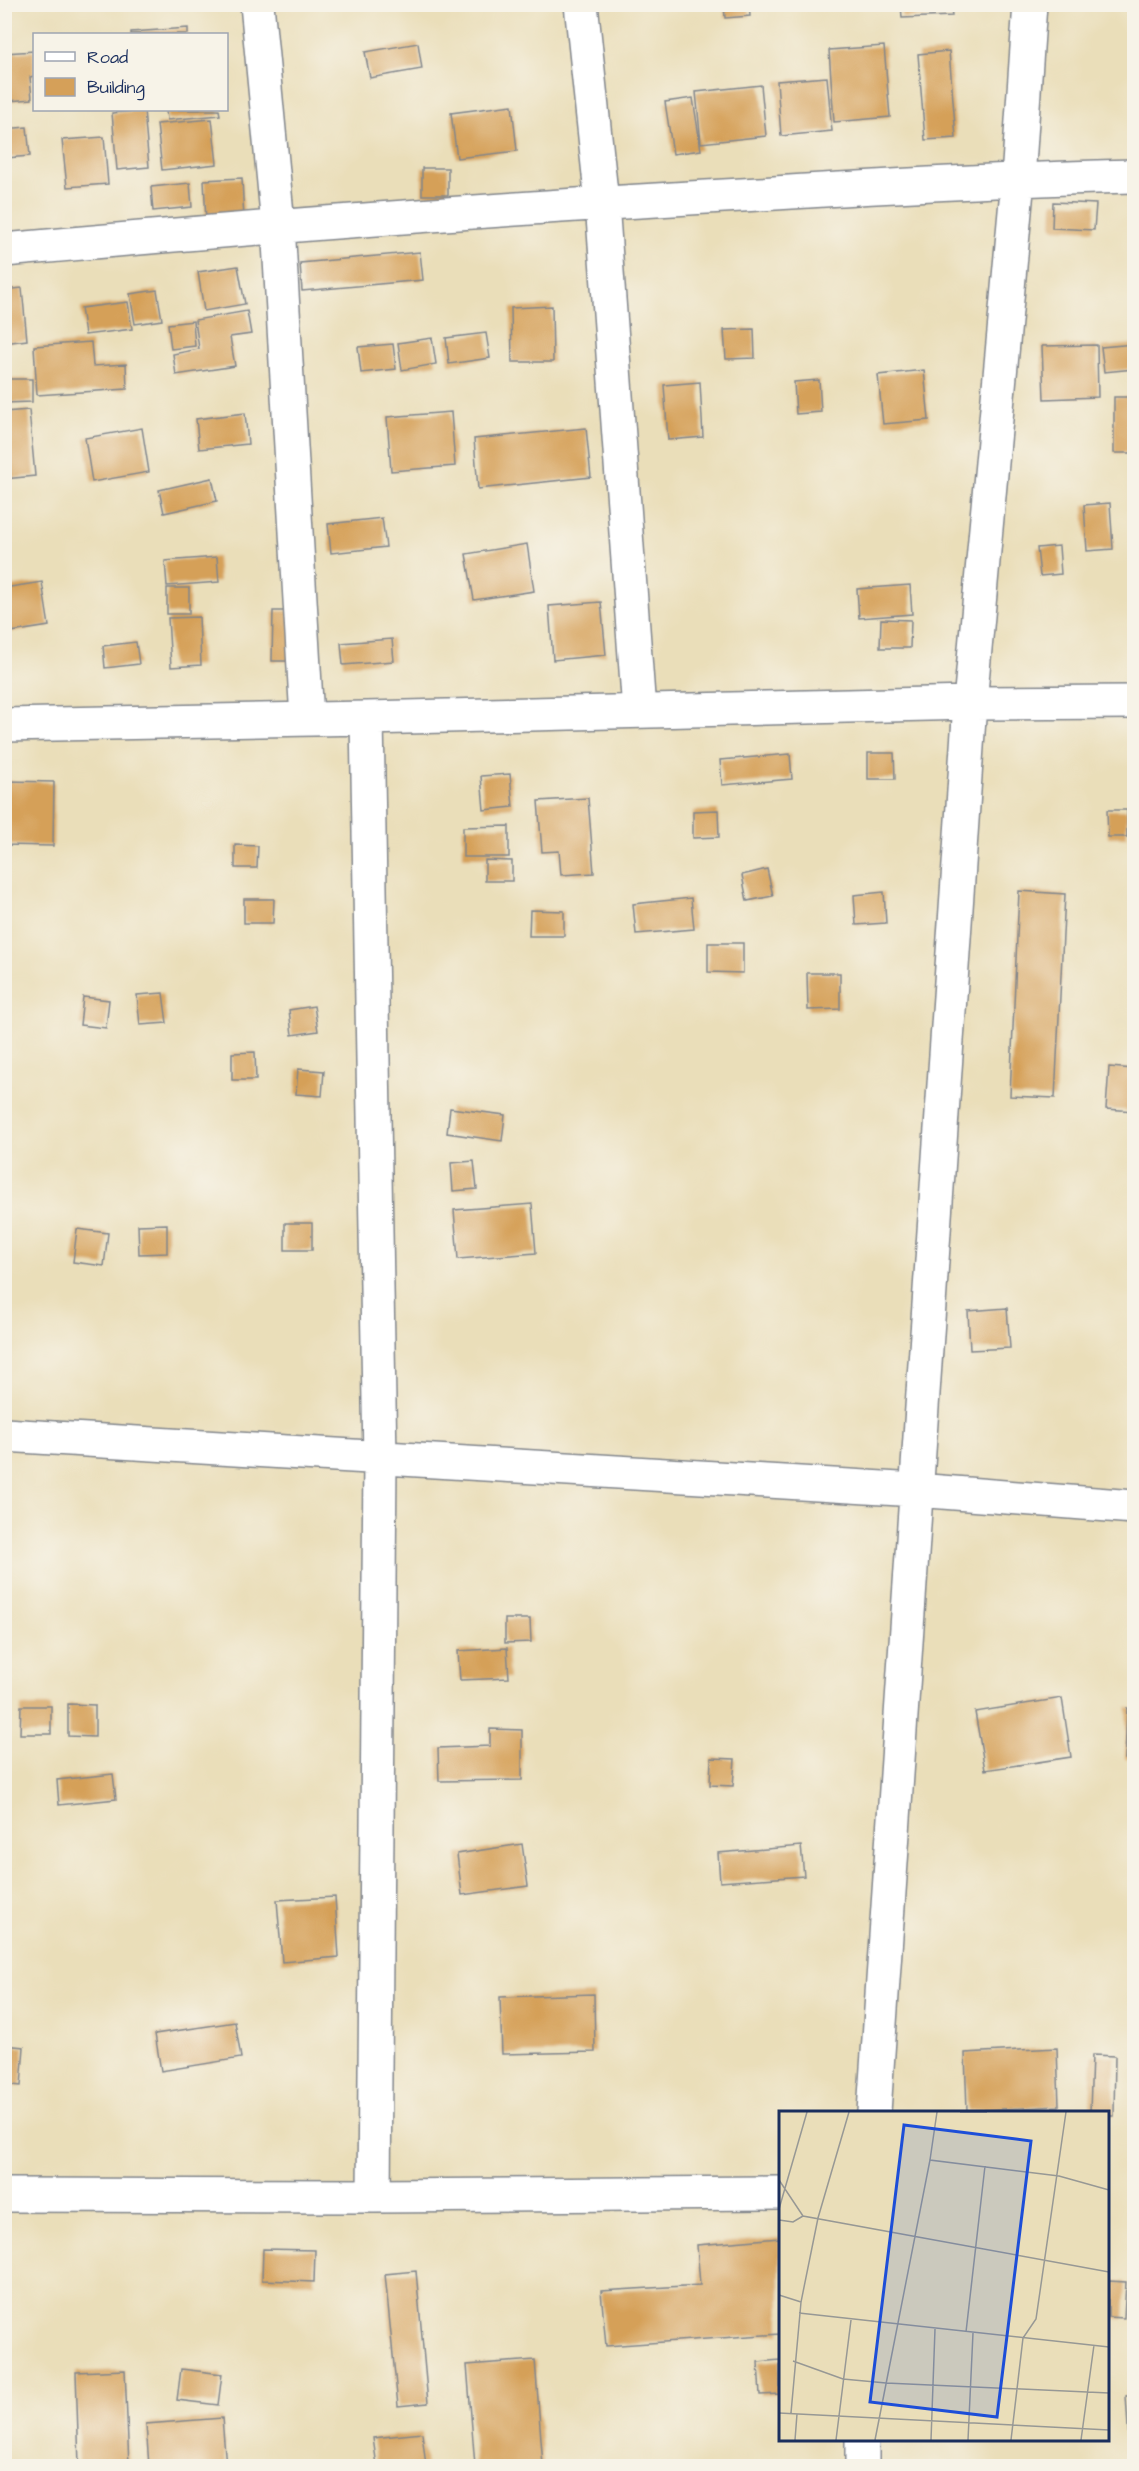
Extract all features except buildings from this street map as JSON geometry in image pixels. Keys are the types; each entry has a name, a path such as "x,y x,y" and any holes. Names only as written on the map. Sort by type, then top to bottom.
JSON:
{"street":[{"path":"257,4 278,225 308,718"},
{"path":"581,4 602,202 639,711"},
{"path":"874,2111 970,703 1018,179 1030,4"},
{"path":"4,250 278,225 602,202 1018,179 1134,176"},
{"path":"4,725 970,703 1134,702"},
{"path":"367,718 380,1459 374,2196"},
{"path":"4,1435 916,1490 1134,1507"},
{"path":"4,2194 374,2196 779,2193"},
{"path":"861,2466 862,2441"}]}
